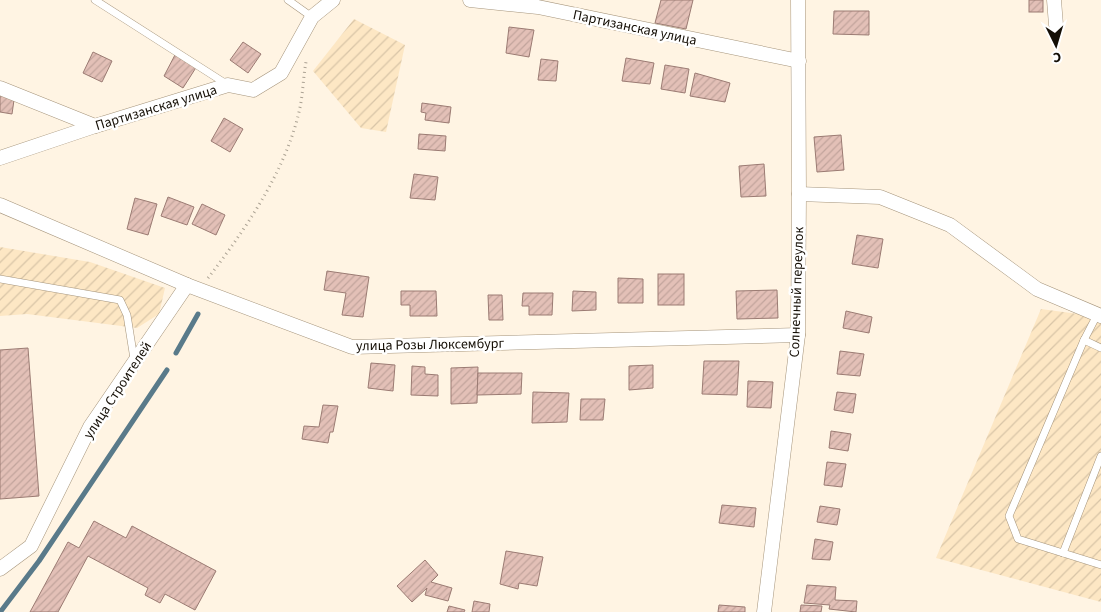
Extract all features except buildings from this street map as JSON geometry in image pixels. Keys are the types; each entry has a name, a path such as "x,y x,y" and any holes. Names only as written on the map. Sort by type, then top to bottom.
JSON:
{"street":[{"name":"Партизанская улица","path":"0,158 95,126 228,85 253,90 281,73 312,17 333,0"},
{"name":"Партизанская улица","path":"470,0 538,7 799,61"},
{"name":"Солнечный переулок","path":"764,612 798,335 798,0"},
{"path":"1054,0 1056,24"},
{"path":"0,88 95,126"},
{"path":"799,194 880,197 950,225 1037,288 1099,316"},
{"name":"улица Розы Люксембург","path":"0,205 193,288 352,347 798,335"},
{"name":"улица Строителей","path":"0,569 31,546 90,427 134,362 193,288"}],"lane":[{"path":"95,0 228,85"},
{"path":"288,0 312,17"},
{"path":"0,279 120,300 127,315 134,362"},
{"path":"1099,316 1084,340 1009,516 1018,539 1101,565"},
{"path":"1084,340 1101,348"},
{"path":"1063,553 1101,456"}],"path":[{"path":"193,288 249,222 274,177 300,110 307,54"}],"shaded area":[{"path":"354,19 405,45 386,132 361,128 313,71"},
{"path":"0,247 90,262 165,288 159,314 137,328 27,314 0,316"},
{"path":"1041,309 1101,317 1101,602 936,558"}],"waterway":[{"path":"176,353 198,314"},
{"path":"1,611 39,561 167,370"}]}
